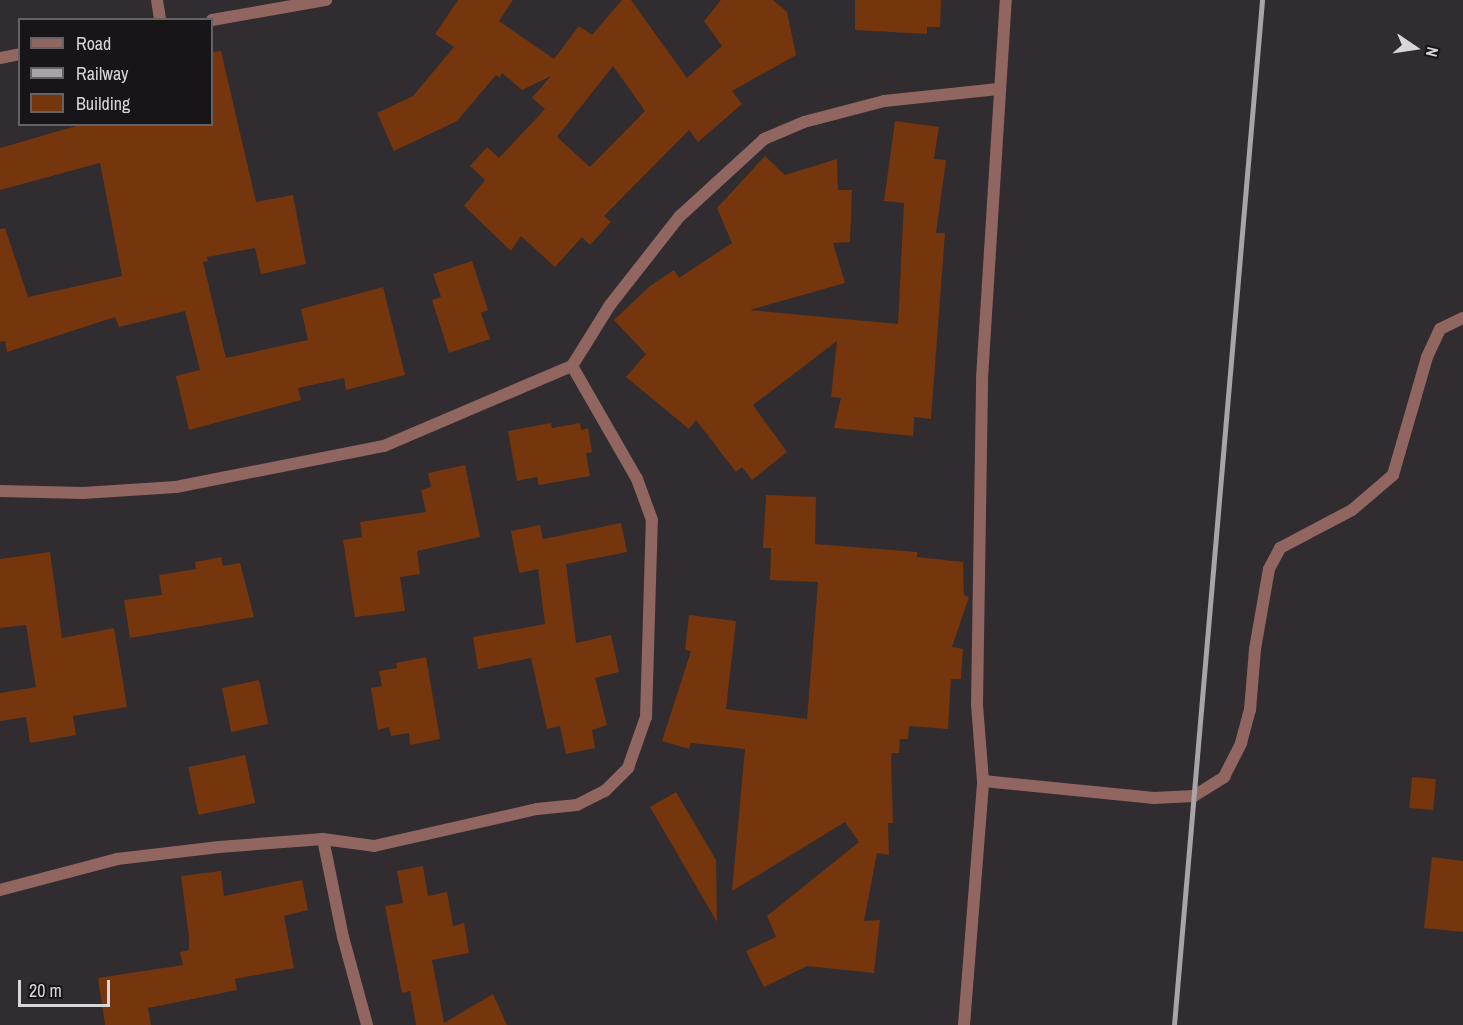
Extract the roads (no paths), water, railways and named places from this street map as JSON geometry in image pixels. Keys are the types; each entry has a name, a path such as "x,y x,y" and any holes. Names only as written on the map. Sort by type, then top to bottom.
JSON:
{"street":[{"path":"157,0 160,18"},
{"path":"213,20 326,0"},
{"path":"964,1025 982,781 977,704 982,378 998,90 1006,0"},
{"path":"0,58 18,54"},
{"path":"0,491 84,493 176,487 384,446 572,366 610,305 679,217 764,139 804,122 884,102 998,90"},
{"path":"982,781 1154,798 1194,796 1224,777 1241,743 1250,710 1255,650 1269,568 1280,548 1352,510 1393,475 1427,357 1440,329 1463,318"},
{"path":"0,890 117,859 323,838 374,846 537,809 577,805 604,791 628,768 646,717 652,520 637,479 572,366"},
{"path":"323,838 343,937 367,1025"}],"railway":[{"path":"1174,1025 1262,0"}]}
